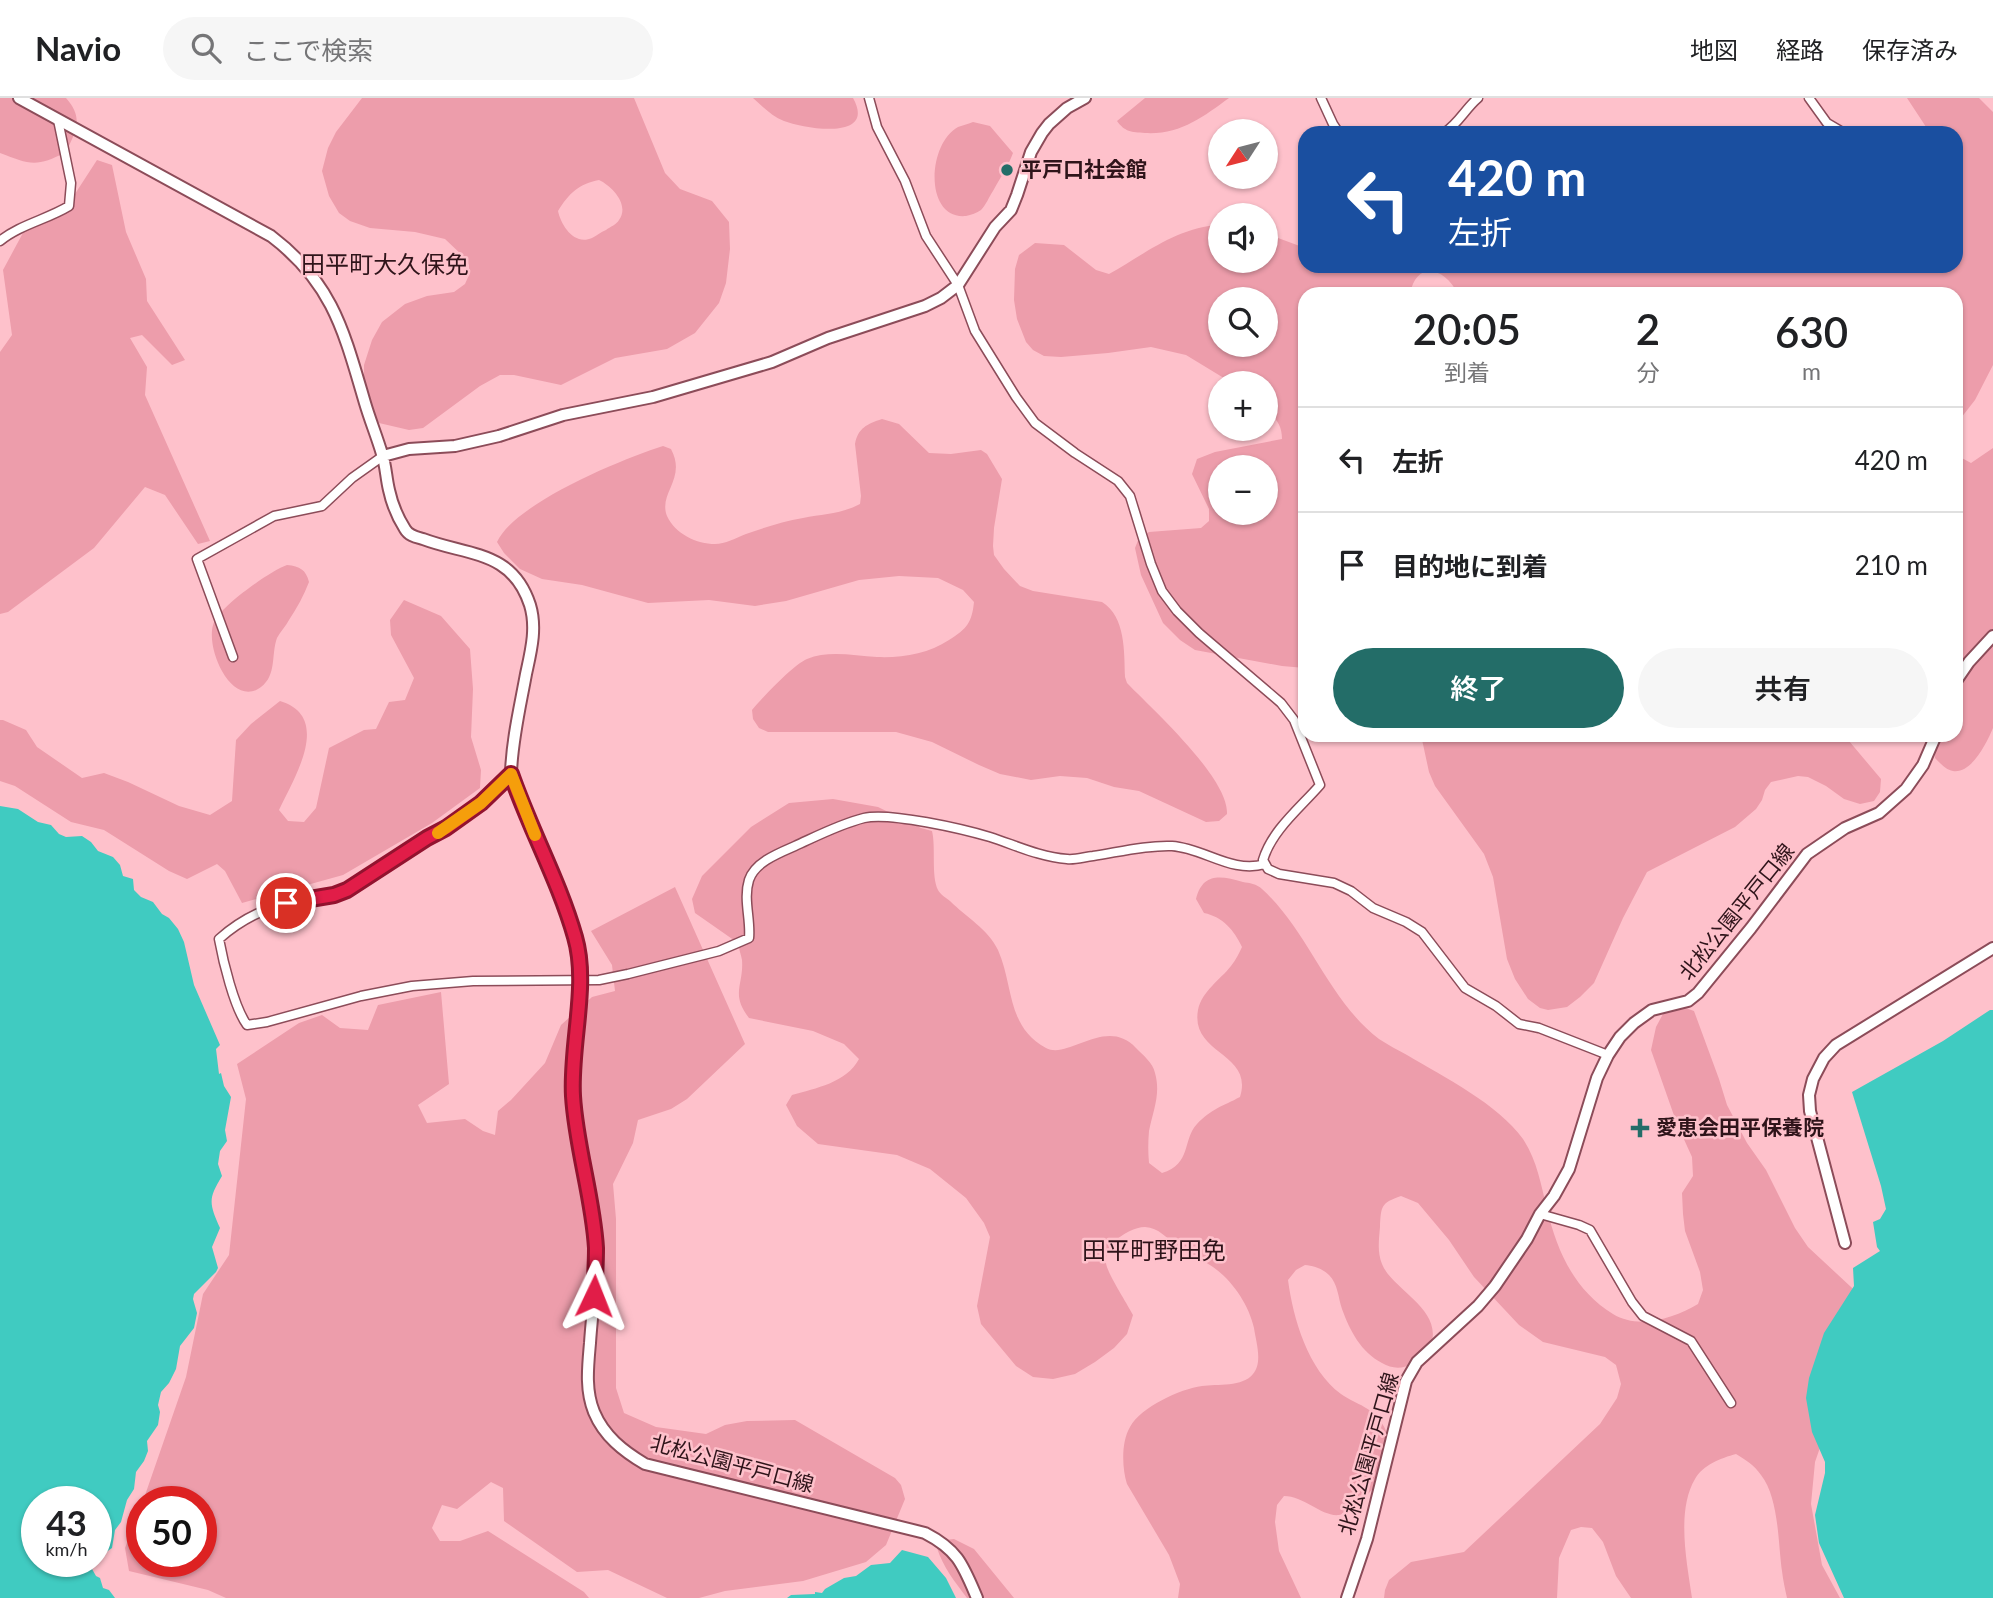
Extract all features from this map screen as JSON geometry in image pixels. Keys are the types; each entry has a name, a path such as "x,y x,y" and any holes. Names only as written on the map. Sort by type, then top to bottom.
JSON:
{"main road":[{"name":"北松公園平戸口線","path":"19,98 271,236 286,247 313,275 328,298 349,346 383,456 389,492 398,518 408,533 432,543 493,559 510,572 526,594 533,624 512,752 511,774 576,939 580,980 573,1093 596,1248 587,1375 589,1395 600,1423 610,1438 625,1452 645,1464 925,1534 952,1550 977,1598"},
{"path":"383,456 409,449 455,446 499,436 563,415 653,397 725,377 942,298 958,285 995,227 1011,210 1031,152 1042,133 1067,108 1085,98"},
{"path":"1963,671 1993,636"},
{"name":"北松公園平戸口線","path":"1347,1598 1367,1539 1406,1381 1417,1362 1478,1306 1495,1286 1527,1239 1540,1213 1554,1196 1569,1169 1597,1077 1620,1037 1653,1010 1688,1001 1698,993 1807,854 1845,828 1879,813 1906,789 1923,765 1933,742"},
{"path":"1844,1243 1812,1125 1809,1095 1813,1079 1824,1058 1836,1045 1993,948"}],"street":[{"path":"869,98 877,127 905,181 926,236 958,285 975,331 1016,397 1035,423 1118,481 1130,496 1162,591 1199,633 1276,697 1293,720 1298,732"},
{"path":"1321,98 1334,126"},
{"path":"1454,126 1478,98"},
{"path":"1809,98 1832,126"},
{"path":"0,241 69,206 71,183 58,120"},
{"path":"233,657 197,559 274,516 321,506 352,478 383,456"},
{"path":"1302,742 1320,785 1285,822 1266,848 1263,860 1268,869 1279,874 1334,883 1351,891 1373,908 1422,932 1465,988 1496,1006 1519,1024 1539,1028 1608,1055"},
{"path":"511,774 481,803 446,828 347,890 334,895 286,903 265,911 233,927 219,939 229,977 247,1025 412,986 473,981 599,980 719,951 749,938 748,883 753,872 774,855 837,826 866,817 881,816 949,826 1050,857 1069,859 1173,846 1241,865 1265,864"},
{"path":"1540,1213 1590,1230 1643,1316 1691,1341 1731,1403"}],"shaded area":[{"path":"0,98 66,98 77,118 66,152 33,163 0,153"},
{"path":"362,98 634,98 665,173 680,189 712,201 729,222 730,249 726,283 719,303 695,333 667,349 615,358 561,385 514,375 500,375 480,386 423,428 409,430 379,423 366,407 364,365 372,340 382,322 405,304 427,296 454,292 465,284 469,265 445,239 415,232 370,228 350,221 339,213 329,196 322,171 328,148 336,132","holes":["599,180 614,191 621,202 622,214 619,220 592,238 585,240 574,237 565,228 558,211 566,199 580,187"]},
{"path":"753,98 853,98 858,112 855,121 847,126 821,129 780,119"},
{"path":"1145,98 1229,98 1200,118 1169,131 1136,132 1120,125 1117,121"},
{"path":"1907,98 1979,98 1993,112 1993,365 1975,400 1963,415 1963,287 1452,285 1439,273 1963,273 1963,126 1925,126"},
{"path":"973,122 990,126 1013,153 981,210 966,216 952,214 943,206 937,194 936,164 940,149 948,136 958,127"},
{"path":"97,160 112,165 126,232 146,279 147,301 185,360 172,365 142,335 130,338 147,367 145,395 210,541 198,544 165,495 145,487 94,548 8,612 0,614 0,352 12,335 3,270 24,231 73,197"},
{"path":"1208,226 1208,273 1278,273 1278,238 1298,245 1298,273 1424,273 1413,287 1298,287 1298,667 1195,650 1180,640 1163,623 1141,575 1135,548 1139,538 1149,532 1201,528 1208,522 1208,525 1278,525 1278,455 1208,455 1208,507 1192,474 1197,459 1215,452 1282,439 1278,422 1278,371 1212,371 1186,355 1151,347 1061,357 1044,356 1026,342 1017,319 1014,300 1015,269 1019,255 1035,243 1064,245 1096,270 1109,274 1175,236"},
{"path":"882,419 899,424 929,453 951,454 981,450 987,454 1002,479 994,528 994,555 1020,586 1033,591 1102,602 1110,609 1120,626 1127,683 1170,726 1216,782 1227,814 1219,821 1206,822 1139,791 1114,787 1087,778 1060,776 1031,780 1000,774 932,742 896,732 768,732 759,728 753,719 752,710 786,675 807,659 833,654 905,656 932,649 960,632 970,620 974,602 963,590 938,578 899,576 859,580 786,601 755,606 709,600 648,603 582,585 542,579 520,569 497,542 508,527 525,512 571,484 663,446 671,449 676,469 666,500 667,516 675,528 694,540 708,544 723,543 781,523 846,510 860,504 856,439 864,427"},
{"path":"1993,448 1993,728 1983,749 1966,768 1953,771 1935,758 1936,742 1963,742 1963,459 1971,463"},
{"path":"287,565 302,569 309,582 298,606 277,638 272,670 266,682 250,692 239,689 222,671 216,657 212,643 215,620 248,589"},
{"path":"404,600 441,616 470,649 473,689 471,737 481,770 480,788 432,823 343,875 242,903 225,871 217,864 187,879 169,871 104,830 71,822 15,786 0,781 0,720 3,720 26,730 37,747 82,778 104,773 179,806 210,815 232,801 236,740 280,701 296,709 304,720 307,734 300,766 279,810 288,821 304,822 316,808 329,748 364,730 376,729 389,702 405,700 414,678 391,635 390,620"},
{"path":"1423,742 1850,742 1881,779 1880,792 1874,801 1860,804 1844,799 1808,777 1798,776 1771,782 1756,809 1735,827 1647,872 1594,983 1567,1007 1548,1010 1540,1008 1528,999 1515,979 1507,959 1493,877 1484,854 1435,786"},
{"path":"833,799 878,807 932,831 938,890 983,929 994,943 1003,964 1017,1017 1033,1039 1046,1048 1055,1050 1113,1036 1124,1039 1147,1059 1154,1069 1157,1081 1156,1102 1149,1131 1149,1163 1162,1173 1178,1164 1192,1130 1202,1119 1240,1097 1242,1082 1238,1071 1203,1036 1198,1025 1198,1010 1203,997 1233,964 1242,947 1227,925 1204,913 1196,899 1199,890 1208,880 1214,878 1227,878 1260,887 1293,925 1332,986 1361,1023 1382,1041 1470,1092 1500,1114 1523,1139 1532,1155 1551,1225 1569,1268 1599,1304 1623,1319 1645,1322 1667,1318 1698,1304 1703,1290 1700,1272 1685,1231 1683,1214 1682,1193 1693,1176 1692,1157 1677,1124 1651,1050 1656,1027 1664,1012 1674,1004 1694,1011 1727,1105 1747,1143 1766,1170 1795,1228 1808,1247 1865,1300 1849,1364 1815,1462 1811,1504 1822,1565 1840,1598 1787,1598 1771,1496 1758,1471 1736,1454 1703,1470 1689,1492 1684,1537 1692,1598 1631,1598 1616,1576 1603,1542 1592,1528 1581,1527 1571,1530 1559,1558 1557,1598 1384,1598 1389,1580 1411,1562 1464,1552 1600,1424 1617,1398 1621,1384 1616,1365 1605,1357 1543,1342 1519,1325 1474,1277 1449,1240 1418,1203 1401,1196 1383,1206 1379,1250 1387,1273 1422,1308 1433,1329 1431,1345 1419,1360 1404,1367 1393,1367 1368,1353 1353,1333 1334,1282 1323,1271 1305,1265 1296,1270 1288,1280 1298,1326 1311,1357 1329,1384 1379,1419 1389,1438 1390,1446 1380,1478 1361,1501 1343,1514 1326,1513 1299,1499 1284,1496 1277,1505 1275,1522 1279,1551 1301,1598 1178,1598 1180,1584 1169,1555 1127,1484 1123,1463 1125,1440 1135,1420 1162,1400 1193,1388 1243,1381 1253,1374 1258,1364 1258,1352 1248,1311 1233,1286 1220,1272 1176,1246 1159,1231 1137,1228 1114,1242 1108,1250 1106,1260 1107,1268 1133,1315 1127,1334 1114,1348 1075,1374 1053,1379 1033,1377 1016,1366 981,1324 977,1306 990,1237 984,1223 966,1198 930,1169 897,1155 818,1144 797,1126 786,1105 792,1095 838,1079 859,1059 844,1044 813,1031 749,1018 740,1002 742,960 738,943 695,913 692,899 702,876 751,827 789,803"},
{"path":"675,887 745,1044 687,1099 671,1109 638,1120 633,1143 613,1184 616,1219 616,1388 624,1413 656,1427 706,1434 725,1425 747,1421 795,1420 895,1478 901,1485 905,1499 886,1545 866,1562 803,1581 725,1591 699,1598 667,1598 608,1570 577,1572 504,1521 503,1488 491,1482 457,1509 442,1505 432,1528 440,1541 460,1541 488,1531 584,1592 589,1598 226,1598 208,1590 154,1577 217,1577 217,1486 148,1486 186,1377 203,1294 229,1255 246,1099 237,1064 299,1023 322,1015 340,1028 368,1030 378,1005 441,992 449,1084 418,1105 427,1123 465,1119 483,1131 495,1135 498,1111 545,1063 561,1025 592,997 615,991 612,965 591,931"},
{"path":"954,1539 974,1549 1014,1598 967,1598 946,1568 937,1548 945,1540"}],"water":[{"path":"0,806 18,809 38,822 51,825 66,837 82,836 98,851 113,857 120,865 123,876 133,879 134,890 141,897 153,902 178,929 184,942 194,985 220,1045 216,1049 219,1074 221,1073 224,1086 231,1097 225,1130 227,1141 220,1151 218,1164 222,1176 212,1196 214,1213 220,1228 212,1247 218,1268 194,1294 197,1313 194,1328 180,1346 176,1369 161,1392 158,1425 147,1441 148,1451 136,1472 134,1486 126,1486 126,1504 121,1522 115,1530 112,1548 112,1486 21,1486 21,1577 98,1577 103,1588 109,1590 115,1598 0,1598"},
{"path":"1993,1010 1993,1598 1844,1598 1819,1543 1815,1515 1825,1462 1812,1432 1806,1398 1809,1378 1824,1333 1854,1286 1853,1268 1880,1251 1873,1222 1880,1219 1886,1209 1852,1092 1943,1041"},
{"path":"902,1550 928,1557 946,1578 956,1598 787,1598 791,1595 822,1593 844,1578 856,1576 871,1565 890,1563"}],"slow traffic":[{"path":"438,833 481,803 511,774 535,835"}],"place":[{"name":"平戸口社会館","path":"1007,170"},
{"name":"愛恵会田平保養院","path":"1640,1128"}],"district":[{"name":"田平町大久保免","path":"385,265"},
{"name":"田平町野田免","path":"1154,1251"}],"route":[{"path":"286,903 334,895 347,890 446,828 481,803 511,774 576,939 580,980 573,1093 596,1248 594,1296"}]}
